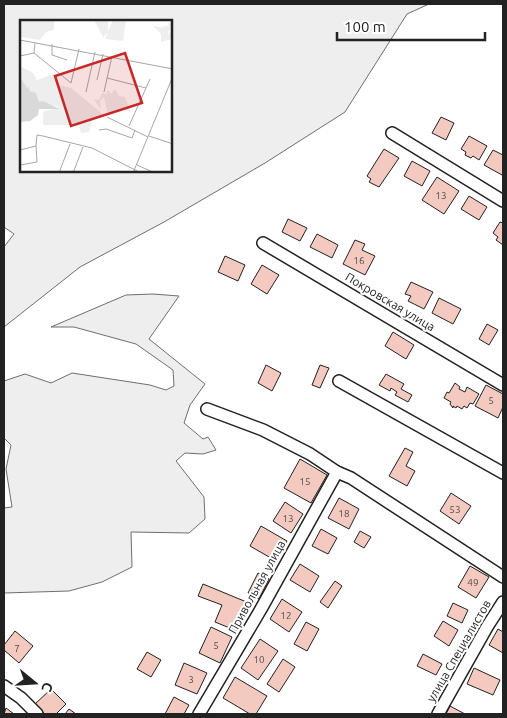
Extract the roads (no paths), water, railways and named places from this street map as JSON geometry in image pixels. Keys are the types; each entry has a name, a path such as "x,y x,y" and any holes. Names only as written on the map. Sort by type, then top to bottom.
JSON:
{"street":[{"path":"392,133 503,200"},
{"name":"Покровская улица","path":"263,243 503,385"},
{"path":"339,381 503,473"},
{"path":"207,409 263,430 310,454 337,472 351,478 503,577"},
{"name":"Привольная улица","path":"200,714 337,472"},
{"name":"улица Специалистов","path":"438,714 503,602"},
{"path":"4,686 21,698 37,714"}]}
